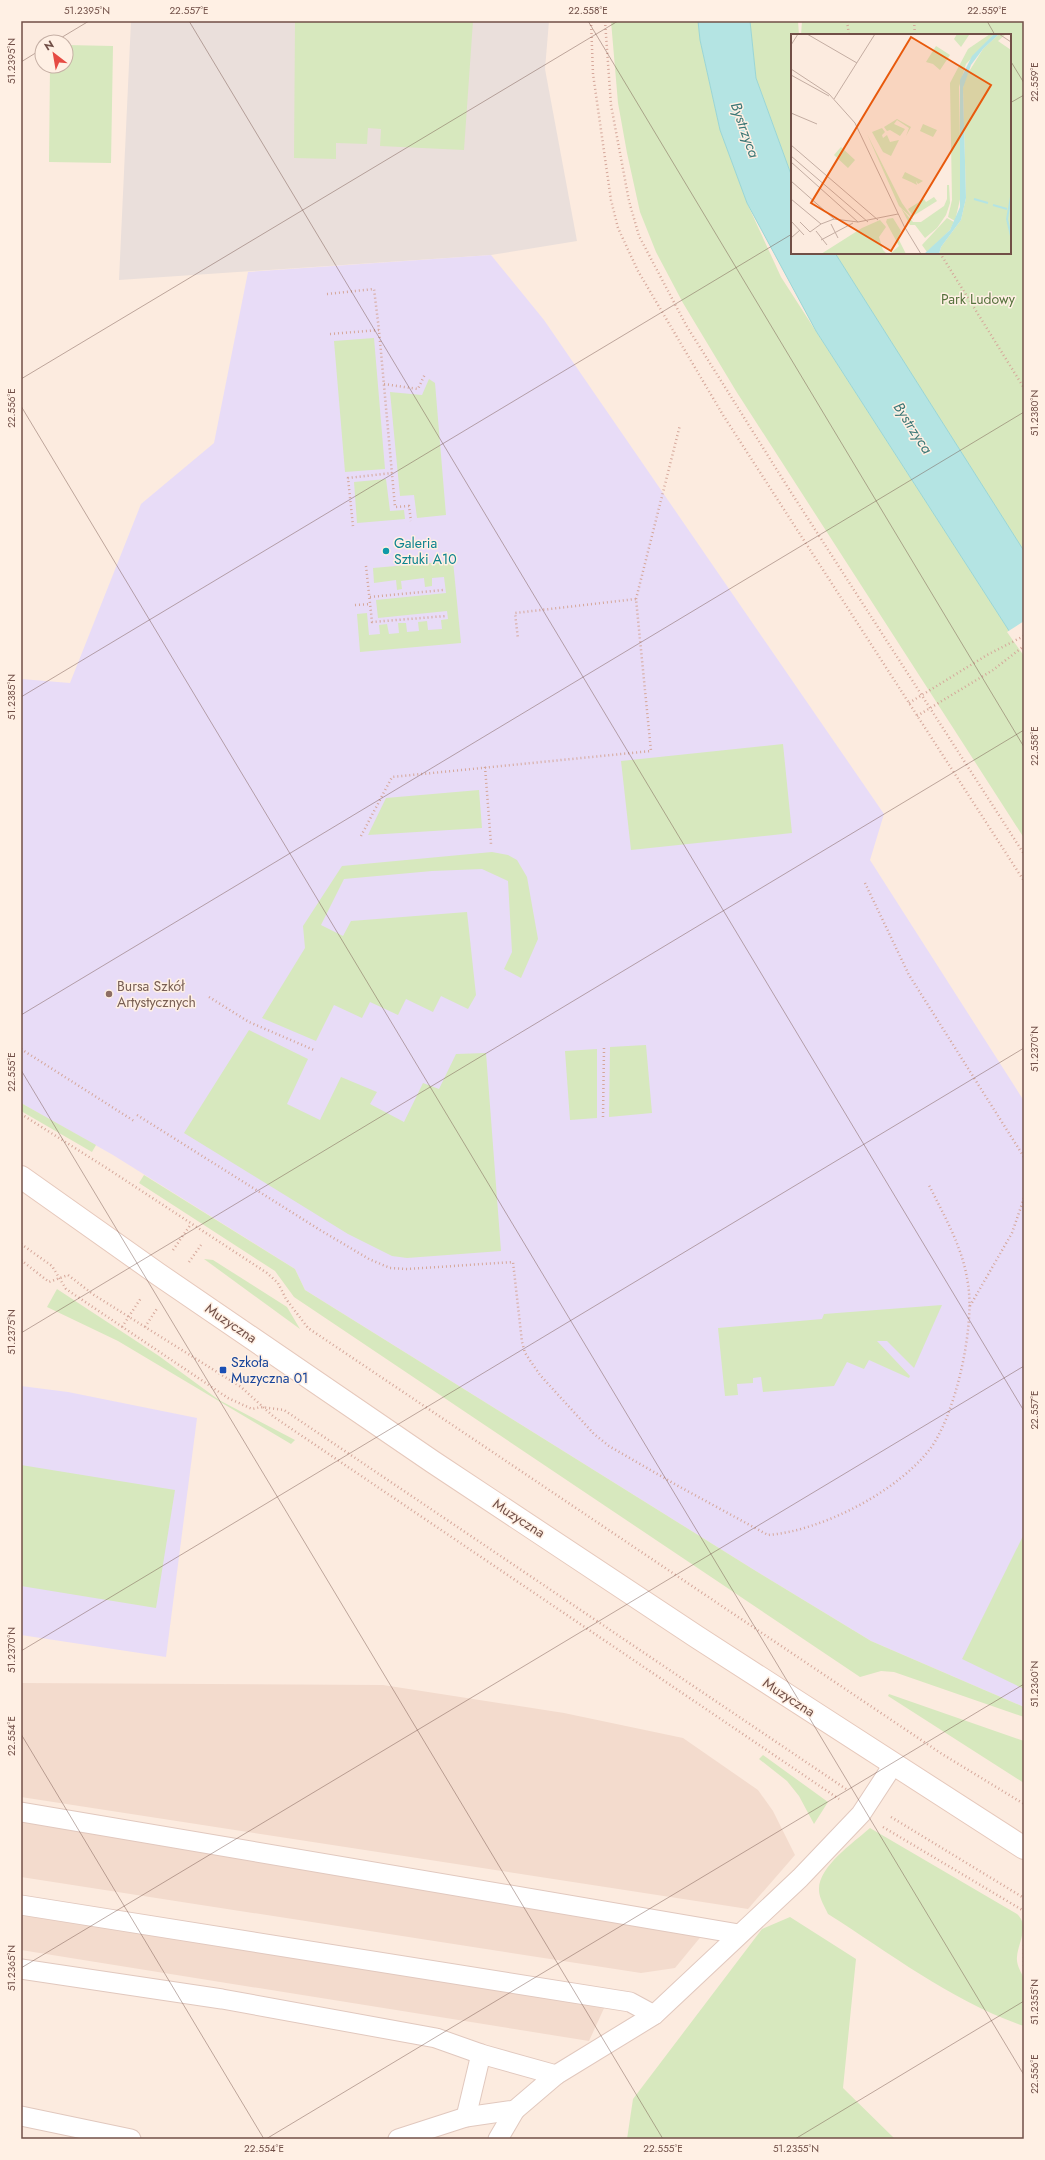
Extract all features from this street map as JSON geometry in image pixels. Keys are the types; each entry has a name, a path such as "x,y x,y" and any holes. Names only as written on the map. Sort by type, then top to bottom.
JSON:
{"street":[{"name":"Muzyczna","path":"21,1177 158,1274 433,1462 893,1765 1024,1848"}],"lane":[{"path":"498,2139 515,2110 556,2075 654,2015 800,1878 864,1809 893,1765"},
{"path":"21,1812 739,1934"},
{"path":"21,1905 630,2002 654,2015"},
{"path":"21,1969 222,1999 436,2038 481,2054 556,2075"},
{"path":"466,2117 481,2054"},
{"path":"398,2139 466,2117 515,2110"},
{"path":"21,2116 131,2139"}],"path":[{"path":"591,21 593,74 598,115 612,200 618,228 624,242 653,298 723,415 1024,881"},
{"path":"605,21 611,106 629,201 639,236 686,325 787,486 1024,854"},
{"path":"847,21 849,34"},
{"path":"914,21 915,34"},
{"path":"941,254 1024,388"},
{"path":"327,294 374,289 395,507 409,506 410,521"},
{"path":"330,334 379,330"},
{"path":"384,384 418,389 425,374"},
{"path":"361,836 392,777 651,751 636,599 680,425"},
{"path":"353,526 348,478 392,473"},
{"path":"366,566 372,622 446,616"},
{"path":"370,597 443,590"},
{"path":"518,639 515,613 636,599"},
{"path":"355,605 370,604"},
{"path":"909,703 987,655 1024,636"},
{"path":"917,716 993,670 1024,646"},
{"path":"484,767 491,844"},
{"path":"865,883 909,975 1024,1157"},
{"path":"209,997 249,1022 314,1050"},
{"path":"603,1117 604,1048"},
{"path":"21,1049 134,1121"},
{"path":"21,1114 267,1273 278,1283 286,1299 308,1328 942,1754 1024,1804"},
{"path":"137,1115 320,1230 369,1259 390,1268 408,1270 513,1262 525,1353 540,1375 579,1419 609,1446 768,1536 820,1522 861,1504 890,1486 929,1449 944,1422 960,1373 970,1306 965,1267 951,1230 928,1183"},
{"path":"970,1306 1012,1233 1024,1198"},
{"path":"21,1244 52,1266 66,1289 228,1398 252,1409 261,1407 284,1410 864,1809 1024,1898"},
{"path":"21,1260 49,1282 68,1275 94,1295 242,1387 261,1407 361,1476 864,1809 1024,1911"},
{"path":"1024,1945 1024,1967"}],"shaded area":[{"path":"131,21 549,21 545,69 577,241 491,255 119,280"},
{"path":"491,255 544,320 884,814 870,860 1024,1101 1024,1707 871,1641 751,1568 305,1290 295,1269 113,1155 21,1103 21,679 70,683 141,504 214,443 248,272"},
{"path":"21,1386 68,1392 197,1418 166,1657 21,1635"},
{"path":"21,1683 383,1685 564,1713 683,1738 758,1790 773,1811 795,1855 748,1909 21,1797"},
{"path":"21,1818 708,1928 675,1968 641,1973 21,1877"},
{"path":"21,1899 611,1993 589,2041 21,1950"}],"green space":[{"path":"295,21 473,21 464,150 380,146 381,129 368,128 367,144 336,143 336,159 294,158"},
{"path":"611,21 698,21 700,40 720,130 747,203 781,277 1024,654 1024,838 736,391 683,303 656,252 640,212 627,153 618,103"},
{"path":"750,21 798,21 799,34 791,34 791,174 756,78"},
{"name":"Park Ludowy","path":"802,21 1024,21 1024,551 836,254 1011,254 1011,34 801,34"},
{"path":"74,45 113,46 111,163 49,162 50,74 74,74"},
{"path":"374,338 385,469 345,472 334,341"},
{"path":"429,379 435,383 446,515 417,518 414,495 400,496 390,392 422,395"},
{"path":"386,479 390,511 404,510 405,519 357,523 354,482"},
{"path":"453,561 461,643 360,652 357,614 367,613 369,635 380,634 379,625 387,624 389,634 399,633 398,623 406,623 407,632 419,631 418,622 427,621 428,630 442,629 441,620 448,619 447,611 378,618 376,600 446,593 444,577 432,578 432,586 425,587 424,578 401,581 402,589 397,590 396,580 374,583 373,568"},
{"path":"783,744 792,833 631,850 621,761"},
{"path":"479,790 482,828 368,835 386,798"},
{"path":"492,852 508,855 517,860 527,877 538,939 521,978 504,969 512,952 508,881 482,869 432,871 344,879 321,925 343,936 351,921 467,912 476,995 468,1009 441,996 433,1012 406,999 398,1015 370,1002 362,1018 334,1005 316,1041 262,1018 305,948 303,926 342,866"},
{"path":"249,1030 308,1059 287,1104 320,1120 341,1077 377,1092 370,1104 404,1122 423,1083 439,1089 456,1054 486,1053 501,1251 407,1258 392,1256 348,1234 184,1133"},
{"path":"646,1045 652,1113 609,1117 610,1047"},
{"path":"597,1049 597,1118 570,1120 565,1051"},
{"path":"21,1103 96,1145 92,1152 21,1111"},
{"path":"144,1175 295,1269 305,1290 751,1568 871,1641 1024,1707 1024,1717 894,1672 881,1671 860,1677 294,1297 275,1271 139,1183"},
{"path":"204,1259 213,1260 287,1307 300,1329"},
{"path":"57,1289 159,1356 219,1400 295,1440 291,1444 118,1341 47,1307"},
{"path":"942,1305 914,1368 887,1341 877,1341 910,1376 909,1378 869,1360 864,1369 847,1362 834,1386 763,1392 761,1377 753,1378 753,1383 737,1384 738,1395 725,1396 718,1328 822,1319 824,1314"},
{"path":"21,1465 175,1490 156,1608 21,1586"},
{"path":"1024,1534 1024,1689 962,1659"},
{"path":"889,1694 1024,1741 1024,1783 888,1696"},
{"path":"763,1755 828,1802 814,1824 799,1796 787,1781 759,1759"},
{"path":"870,1828 1017,1914 1021,1919 1023,1929 1017,1960 1025,1985 1024,2026 998,2016 947,1991 828,1914 819,1893 820,1881 830,1864"},
{"path":"790,1917 856,1959 843,2088 895,2139 627,2139 633,2099 762,1929"}],"water":[{"name":"Bystrzyca","path":"698,21 750,21 756,78 791,174 791,254 836,254 1024,551 1024,654 816,331 747,203 720,130 700,40"}],"pier":[{"path":"1024,621 1024,656 1007,632"}],"place":[{"name":"Galeria Sztuki A10","path":"386,551"},
{"name":"Bursa Szkół Artystycznych","path":"109,994"},
{"name":"Szkoła Muzyczna 01","path":"223,1370"}]}
